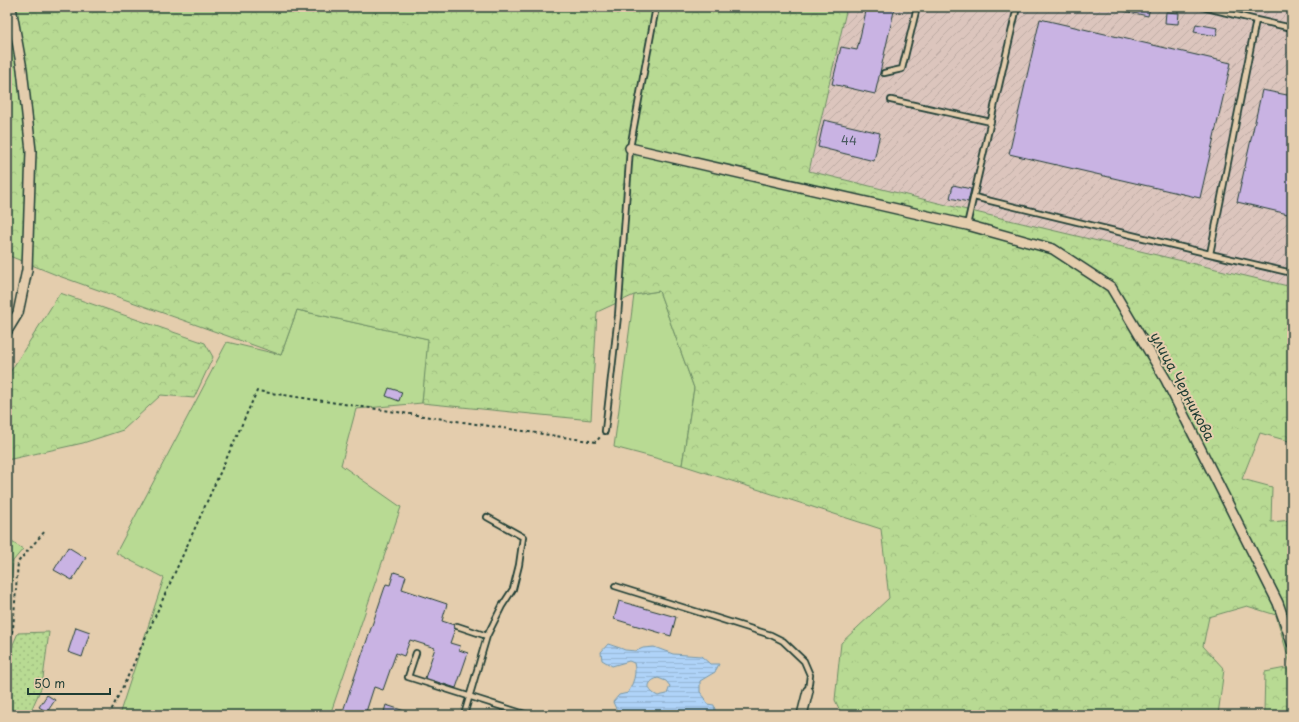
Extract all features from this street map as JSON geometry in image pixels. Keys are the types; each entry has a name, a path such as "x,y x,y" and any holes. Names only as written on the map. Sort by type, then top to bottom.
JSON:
{"street":[{"path":"7,330 18,313 27,270 31,151 22,69 11,7"},
{"name":"улица Черникова","path":"630,148 967,225 1053,249 1111,287 1166,380 1278,603 1292,643"},
{"path":"802,715 808,691"}],"lane":[{"path":"605,431 618,316 630,148 656,7"},
{"path":"884,73 902,69 917,7"},
{"path":"967,225 1017,7"},
{"path":"1203,7 1292,28"},
{"path":"1210,254 1256,20"},
{"path":"891,100 991,122"},
{"path":"974,198 1292,273"},
{"path":"464,715 487,636 502,606 513,589 519,565 523,537 487,517"},
{"path":"615,586 770,635 783,641 804,661 810,675 808,691"},
{"path":"457,626 487,636"},
{"path":"416,653 408,677 528,715"}],"path":[{"path":"109,715 257,391 596,442 605,431"},
{"path":"7,644 13,630 18,562 46,530"}],"shaded area":[{"path":"847,7 1292,7 1292,287 809,171"}],"green space":[{"path":"7,7 847,7 809,171 1292,287 1292,442 1260,433 1242,479 1272,487 1271,522 1292,520 1292,715 1228,715 1264,712 1265,672 1291,667 1276,615 1247,606 1209,617 1203,646 1224,669 1218,715 842,715 835,700 841,643 889,598 881,529 682,465 694,388 659,291 634,295 597,312 591,420 422,403 428,339 297,310 281,355 59,276 7,255"},
{"path":"659,291 694,388 682,465 614,447 634,295"},
{"path":"60,293 205,343 213,357 194,398 161,395 123,430 83,443 7,460 7,377"},
{"path":"297,310 429,339 422,403 356,409 341,465 401,507 330,715 119,715 164,578 116,553 227,342 281,355"},
{"path":"7,539 23,549 13,561 7,631"},
{"path":"49,632 42,686 29,715 7,715 7,658 18,633"}],"water":[{"path":"608,644 625,650 636,651 643,648 654,647 673,654 701,656 710,664 719,664 715,672 700,681 700,692 705,698 707,704 714,705 716,715 633,715 617,711 613,702 619,695 628,693 635,675 634,663 629,661 612,666 602,660 601,652","holes":["658,678 666,681 670,686 667,694 658,696 654,694 649,687 649,684"]}],"building":[{"path":"867,7 895,7 875,94 832,84 841,47 857,50"},
{"path":"1125,7 1150,7 1148,16 1124,11"},
{"path":"1166,12 1179,13 1178,24 1165,23"},
{"path":"1040,19 1231,63 1200,198 1009,154"},
{"path":"1196,24 1218,28 1216,36 1194,32"},
{"path":"1262,90 1292,96 1292,215 1237,202"},
{"path":"824,120 880,133 874,161 818,147"},
{"path":"953,185 971,189 968,202 950,198"},
{"path":"389,388 402,392 399,401 386,396"},
{"path":"68,547 86,558 72,580 54,570"},
{"path":"394,572 406,576 402,589 447,604 442,621 454,625 455,629 450,643 460,646 459,650 468,653 456,688 425,678 435,648 410,640 404,656 396,653 383,690 374,687 365,715 355,715 343,711 386,584 390,585"},
{"path":"619,601 676,617 671,636 614,619"},
{"path":"76,627 90,632 82,657 68,652"},
{"path":"47,695 55,700 47,712 39,707"},
{"path":"386,705 411,713 410,715 383,715"}]}
